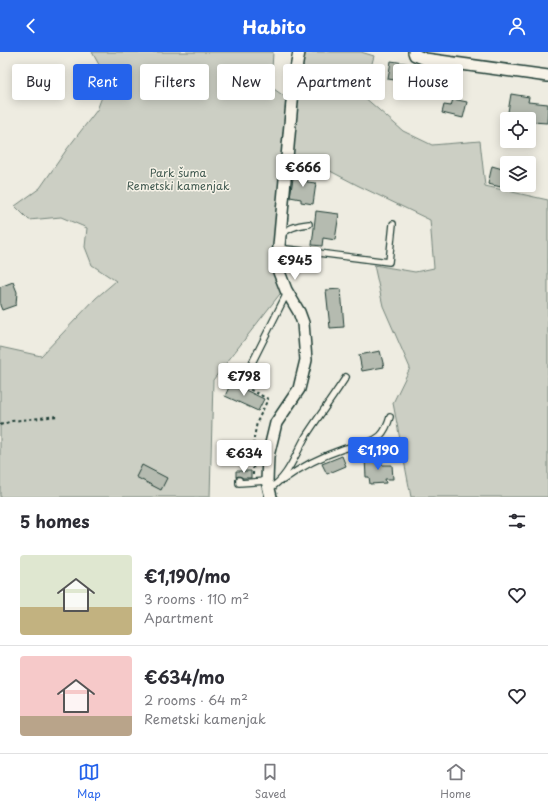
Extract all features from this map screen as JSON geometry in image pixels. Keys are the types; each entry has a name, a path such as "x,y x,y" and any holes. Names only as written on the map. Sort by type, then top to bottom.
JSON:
{"street":[{"path":"271,488 268,456 276,423 299,389 306,360 303,323 299,312 286,290 279,272 279,248 294,80 300,52"},
{"path":"414,52 415,55 425,58 544,76 548,66"}],"lane":[{"path":"280,237 286,230 309,224"},
{"path":"279,248 388,262 394,224"},
{"path":"249,369 285,297 286,290"},
{"path":"271,488 288,469 306,437 346,377"},
{"path":"239,480 239,483 271,488 296,471 324,457 342,449 370,442 380,436 387,426 390,417"}],"path":[{"path":"249,369 257,371 249,389 268,399 257,422 254,438 252,479"},
{"path":"0,426 12,421 58,416"}],"green space":[{"name":"Park šuma Remetski kamenjak","path":"92,52 273,52 272,64 217,64 217,100 275,100 275,90 283,95 283,100 290,100 297,105 298,100 368,100 403,131 432,145 480,141 485,186 500,189 500,192 512,192 548,200 548,497 411,497 393,403 410,368 383,306 374,265 415,272 434,268 430,220 309,160 284,156 283,290 213,380 210,497 0,497 0,347 41,356 96,298 116,281 92,265 85,247 87,228 61,217 29,220 15,206 40,188 67,149 97,110 101,100 132,100 132,64 99,64"},
{"name":"Park šuma Remetski kamenjak","path":"306,52 361,52 374,56 372,64 302,64"}],"building":[{"path":"391,61 411,64 393,64 393,80 388,79"},
{"path":"511,94 529,97 528,102 548,104 547,123 536,122 536,112 508,112"},
{"path":"453,100 467,102 463,118 442,113 444,105 451,106"},
{"path":"492,166 500,168 500,187 488,184"},
{"path":"294,172 308,174 307,182 316,183 313,204 301,202 301,199 290,197"},
{"path":"316,211 339,214 335,240 323,238 322,246 312,245"},
{"path":"13,282 17,292 16,305 2,310 0,305 0,287"},
{"path":"341,289 344,327 330,328 326,290"},
{"path":"380,351 384,367 362,371 359,355"},
{"path":"231,383 264,399 258,411 225,396"},
{"path":"342,456 346,466 327,474 322,464"},
{"path":"381,458 382,465 392,465 393,479 385,479 386,483 370,484 369,477 366,477 365,459"},
{"path":"142,465 167,478 161,490 136,477"},
{"path":"236,471 251,471 251,478 236,477"}]}
